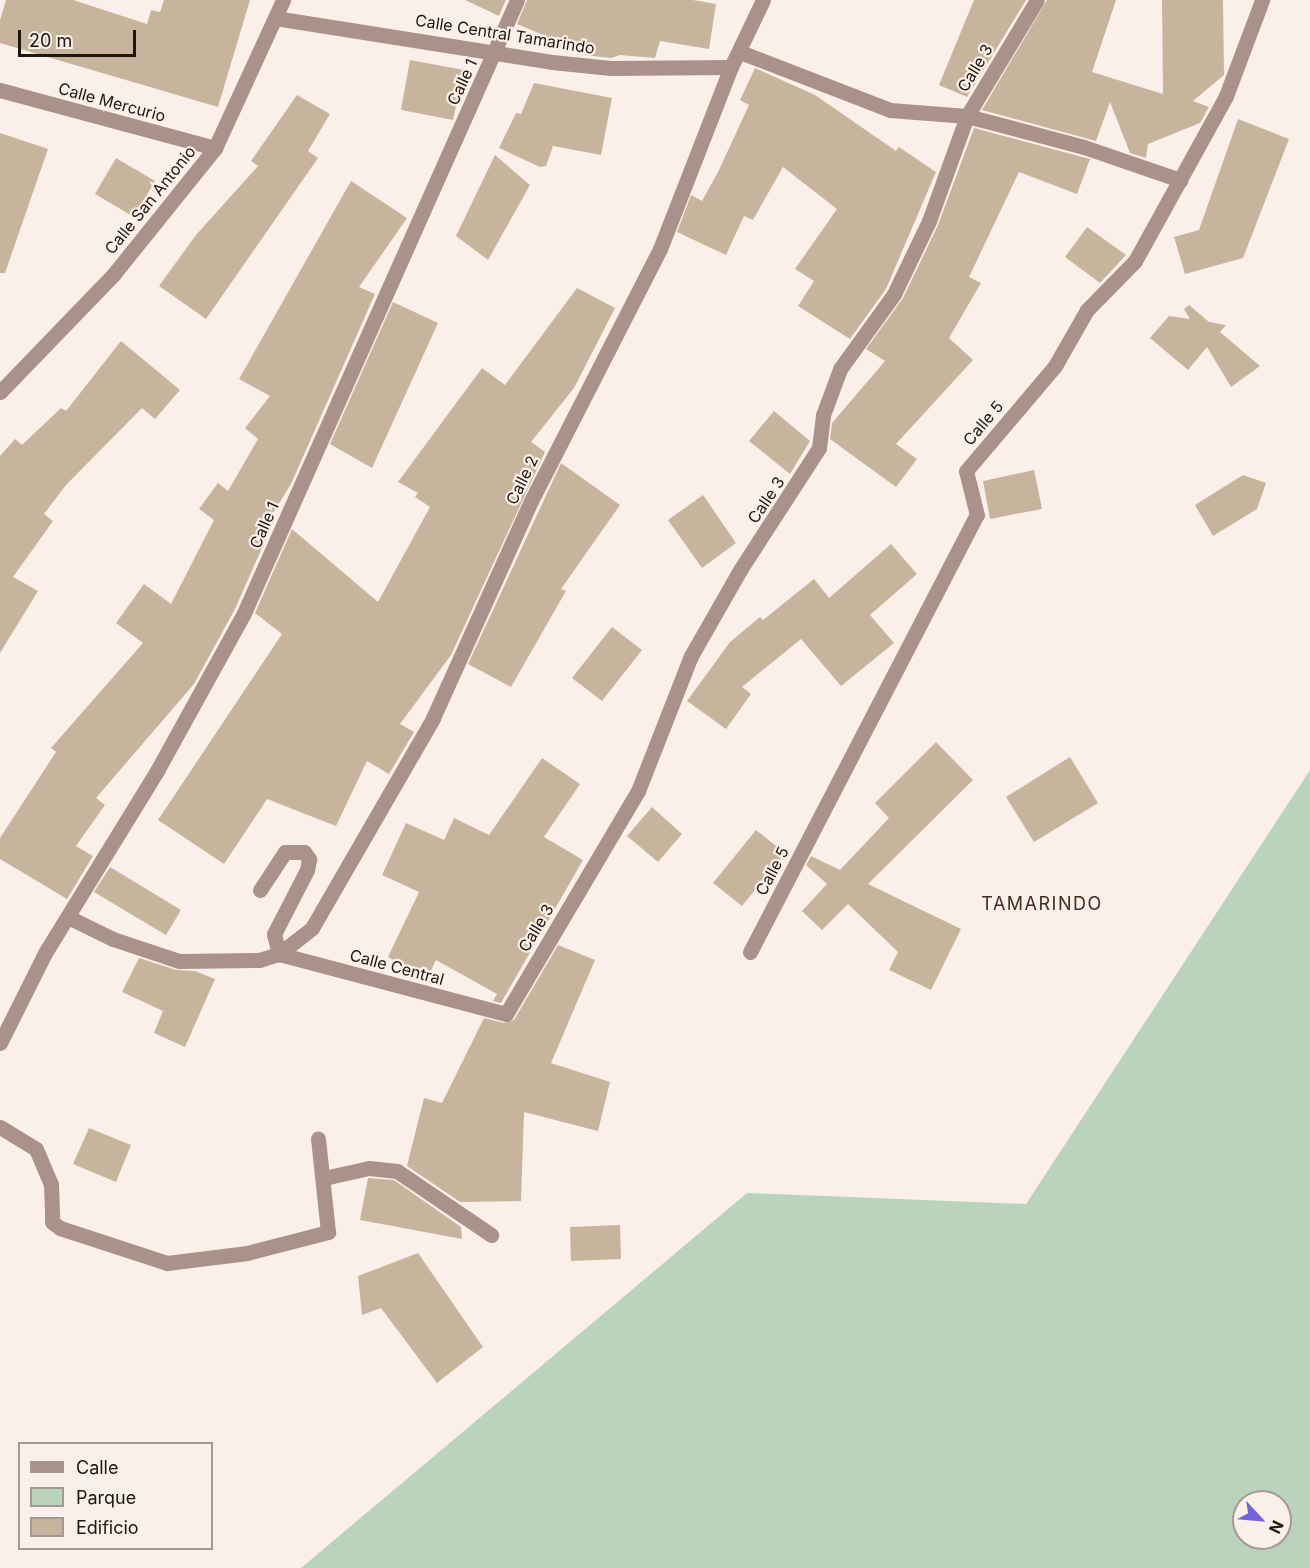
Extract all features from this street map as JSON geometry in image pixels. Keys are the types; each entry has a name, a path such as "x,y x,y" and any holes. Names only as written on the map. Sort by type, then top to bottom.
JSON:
{"street":[{"name":"Calle San Antonio","path":"0,392 112,275 215,148 283,0"},
{"name":"Calle 1","path":"0,1043 24,991 158,769 244,613 517,0"},
{"name":"Calle 2","path":"279,954 312,928 331,900 433,718 531,501 660,249 731,67 763,0"},
{"name":"Calle 3","path":"506,1014 638,791 691,656 740,570 819,448 823,416 840,369 894,294 929,221 967,116 1036,0"},
{"name":"Calle 5","path":"750,952 978,515 966,471 1055,366 1087,310 1135,261 1226,96 1262,0"},
{"name":"Calle Central Tamarindo","path":"275,18 610,68 731,67"},
{"path":"740,52 890,110 967,116 1084,147 1180,180"},
{"name":"Calle Mercurio","path":"0,90 215,148"},
{"path":"68,917 113,939 179,961 237,963 279,954 274,934 307,870 309,860 304,852 285,852 260,890"},
{"name":"Calle Central","path":"279,954 506,1014"},
{"path":"0,1127 36,1149 51,1184 52,1222 70,1233 167,1263 247,1253 317,1237 328,1232 318,1139"},
{"path":"324,1178 369,1168 397,1171 491,1235"}],"green space":[{"path":"1310,770 1310,1568 301,1568 747,1193 1026,1204"}],"building":[{"path":"6,0 73,0 147,24 151,10 160,12 164,0 250,0 218,107 0,43 0,20"},
{"path":"465,0 506,0 499,16"},
{"path":"527,0 693,0 716,4 709,49 660,41 655,58 620,55 611,58 583,55 550,43 552,39 517,24"},
{"path":"974,0 1026,0 967,97 939,85"},
{"path":"1047,0 1116,0 1092,72 1163,94 1162,0 1223,0 1224,75 1193,101 1209,107 1200,123 1148,144 1146,158 1130,153 1110,102 1096,141 982,110"},
{"path":"410,60 464,70 453,120 401,110"},
{"path":"755,68 815,95 896,151 899,147 936,172 886,289 850,339 798,306 814,281 795,269 837,209 783,167 753,220 744,216 726,255 677,232 691,195 702,201 718,172 749,105 740,100"},
{"path":"534,83 612,98 601,155 553,146 546,166 540,167 499,148 516,113 521,114"},
{"path":"297,95 330,114 308,151 318,158 206,319 159,286 196,235 258,166 251,161"},
{"path":"1238,119 1289,139 1243,258 1185,274 1174,237 1199,230"},
{"path":"974,128 1090,159 1077,194 1019,172 969,277 981,283 949,338 973,360 896,444 917,459 896,487 830,439 832,423 885,361 866,349 903,298 938,225"},
{"path":"0,133 48,149 5,273 0,273"},
{"path":"495,155 530,185 488,260 456,236"},
{"path":"116,158 155,181 134,217 95,194"},
{"path":"351,181 407,218 359,287 375,294 291,484 273,513 276,516 235,609 194,684 96,798 105,805 76,846 93,856 67,899 0,859 0,838 56,752 51,748 143,643 116,623 144,584 171,604 214,520 199,509 218,483 228,491 258,439 245,428 270,396 239,379"},
{"path":"1087,227 1126,255 1100,283 1065,257"},
{"path":"577,288 615,308 574,388 531,442 545,452 451,655 400,724 414,732 389,774 367,761 336,826 267,799 224,864 158,820 282,634 255,613 292,529 378,602 430,507 415,497 418,493 398,482 482,368 505,385"},
{"path":"393,302 438,323 372,468 330,444"},
{"path":"1189,305 1209,322 1226,325 1220,332 1260,366 1231,387 1207,347 1188,370 1150,338 1169,316 1190,319 1184,309"},
{"path":"121,341 180,390 155,419 142,408 66,485 44,514 53,521 13,577 38,591 0,653 0,456 15,439 22,445 61,408 66,411"},
{"path":"774,411 810,441 790,474 749,441"},
{"path":"561,463 620,505 561,589 566,591 511,687 468,664"},
{"path":"1034,470 1042,509 990,519 983,481"},
{"path":"1243,475 1266,483 1257,509 1213,536 1195,505"},
{"path":"703,495 736,543 702,568 668,520"},
{"path":"891,544 917,574 870,615 894,643 841,686 801,639 742,687 751,694 726,729 687,701 730,642 760,617 763,620 814,579 829,598"},
{"path":"612,627 642,650 602,701 572,678"},
{"path":"936,742 973,780 868,884 961,929 931,990 889,970 898,952 848,904 822,930 802,911 827,884 806,865 811,856 840,870 889,818 875,803"},
{"path":"1070,757 1098,803 1034,842 1006,797"},
{"path":"542,758 580,784 544,837 583,860 501,1003 493,1001 497,994 436,960 428,977 388,957 419,892 382,875 406,823 444,840 454,818 489,835"},
{"path":"652,807 682,834 658,862 627,836"},
{"path":"756,830 785,853 742,906 713,883"},
{"path":"110,867 181,910 166,935 94,892"},
{"path":"558,945 595,960 551,1063 610,1082 598,1131 524,1112 521,1201 460,1202 407,1166 424,1098 442,1103 484,1018 504,1023 514,1020"},
{"path":"139,958 176,970 195,971 215,979 185,1047 154,1033 163,1011 122,992"},
{"path":"89,1128 131,1145 116,1182 73,1164"},
{"path":"368,1178 394,1180 461,1227 462,1239 360,1220"},
{"path":"620,1225 621,1259 571,1261 570,1227"},
{"path":"418,1253 483,1347 437,1383 381,1308 362,1315 358,1276"}],"district":[{"name":"TAMARINDO","path":"1042,904"}]}
